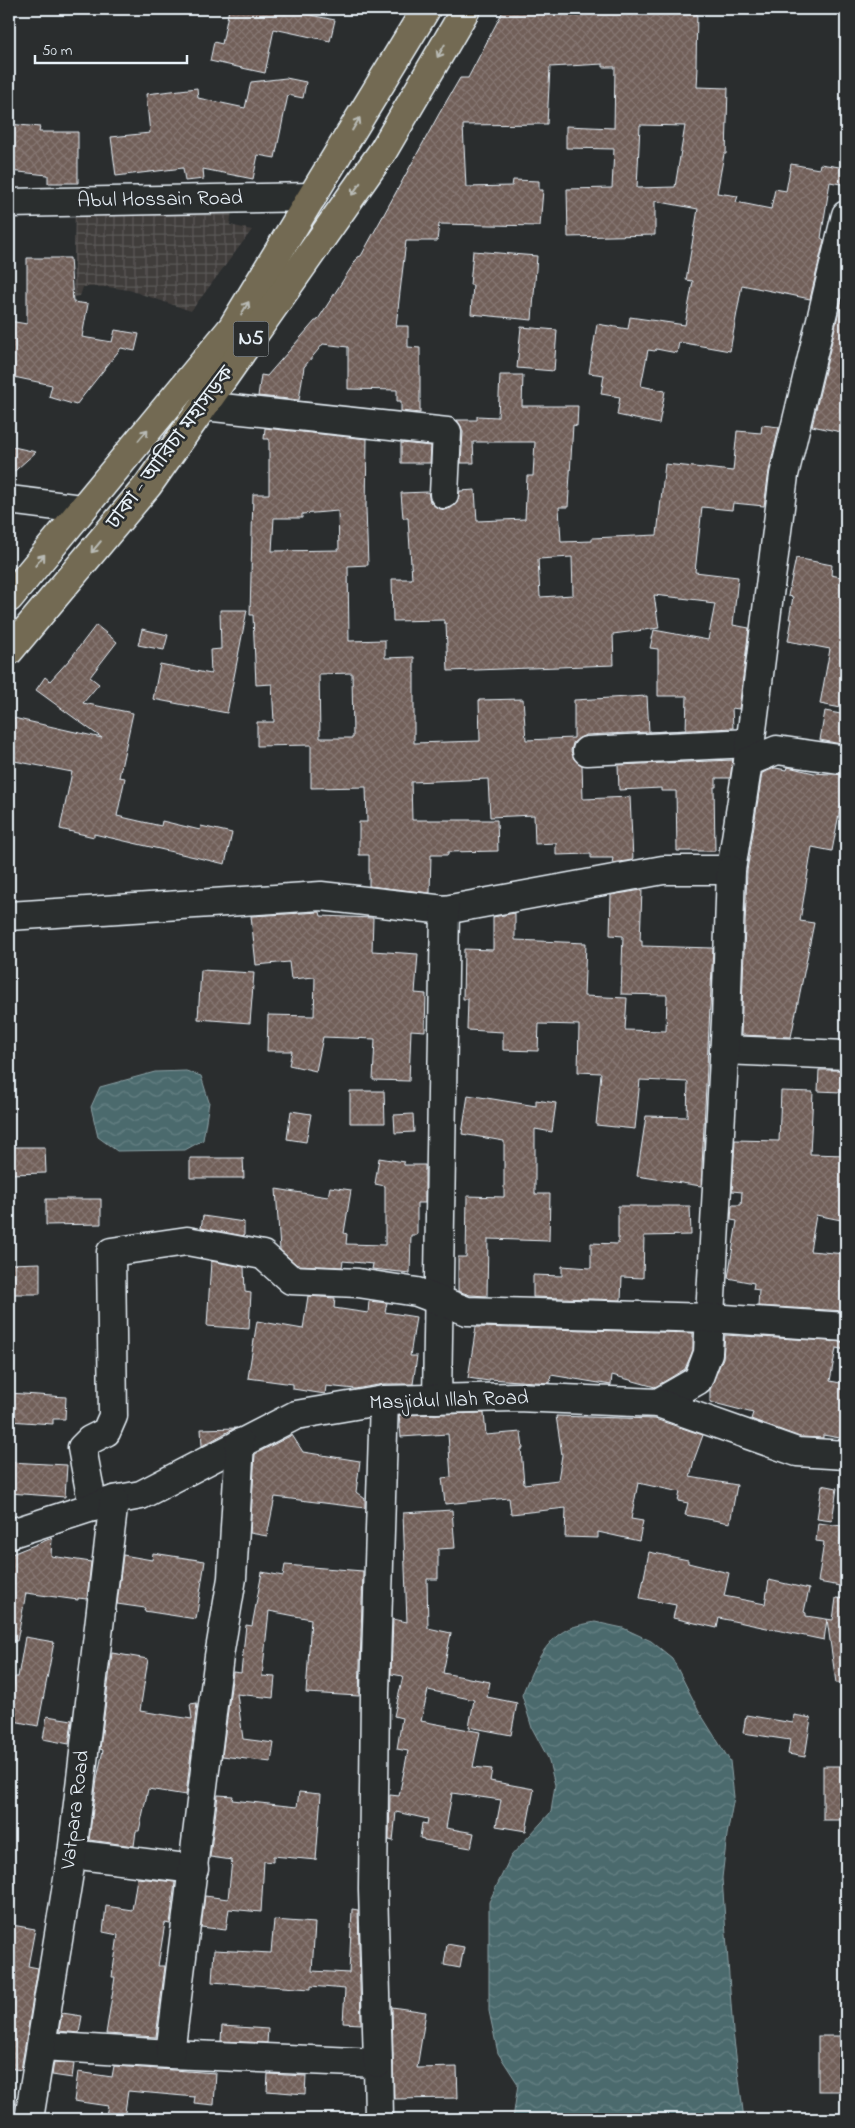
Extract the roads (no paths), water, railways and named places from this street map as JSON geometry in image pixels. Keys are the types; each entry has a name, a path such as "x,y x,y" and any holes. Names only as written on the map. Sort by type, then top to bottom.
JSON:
{"highway":[{"name":"ঢাকা - আরিচা মহাসড়ক","path":"9,598 232,328 426,9"},
{"name":"ঢাকা - আরিচা মহাসড়ক","path":"9,651 148,485 383,151 466,9"}],"street":[{"name":"Abul Hossain Road","path":"9,203 312,197"},
{"path":"658,1403 698,1380 708,1353 724,1050 731,870 749,753 784,475 846,215"},
{"path":"204,406 447,432 444,494"},
{"path":"9,500 81,509"},
{"path":"587,751 749,753 777,750 846,760"},
{"path":"9,916 320,896 445,910 662,870 731,870"},
{"path":"437,1399 445,910"},
{"path":"724,1050 846,1055"},
{"name":"Vatpara Road","path":"29,2119 72,1854 104,1503 82,1448 90,1440 106,1432 113,1416 111,1252 187,1241 263,1255 291,1280 358,1283 418,1292 438,1300"},
{"path":"438,1300 467,1311 710,1318 846,1327"},
{"name":"Masjidul Illah Road","path":"9,1534 104,1503 140,1494 296,1415 384,1400 517,1397 658,1403 797,1452 846,1456"},
{"path":"379,2119 373,1850 375,1694 384,1400"},
{"path":"170,2054 219,1656 232,1578 240,1443"},
{"path":"72,1854 194,1869"},
{"path":"42,2046 170,2054 378,2063"}],"water":[{"path":"186,1071 201,1076 209,1102 203,1140 185,1150 117,1151 98,1137 91,1107 100,1087 155,1072"},
{"path":"595,1622 623,1628 651,1641 672,1658 700,1713 730,1761 734,1797 722,1878 733,2032 744,2119 513,2119 518,2084 498,2053 489,2011 489,1902 511,1856 551,1812 555,1785 548,1758 532,1728 522,1695 539,1658 559,1634 568,1629"}]}
